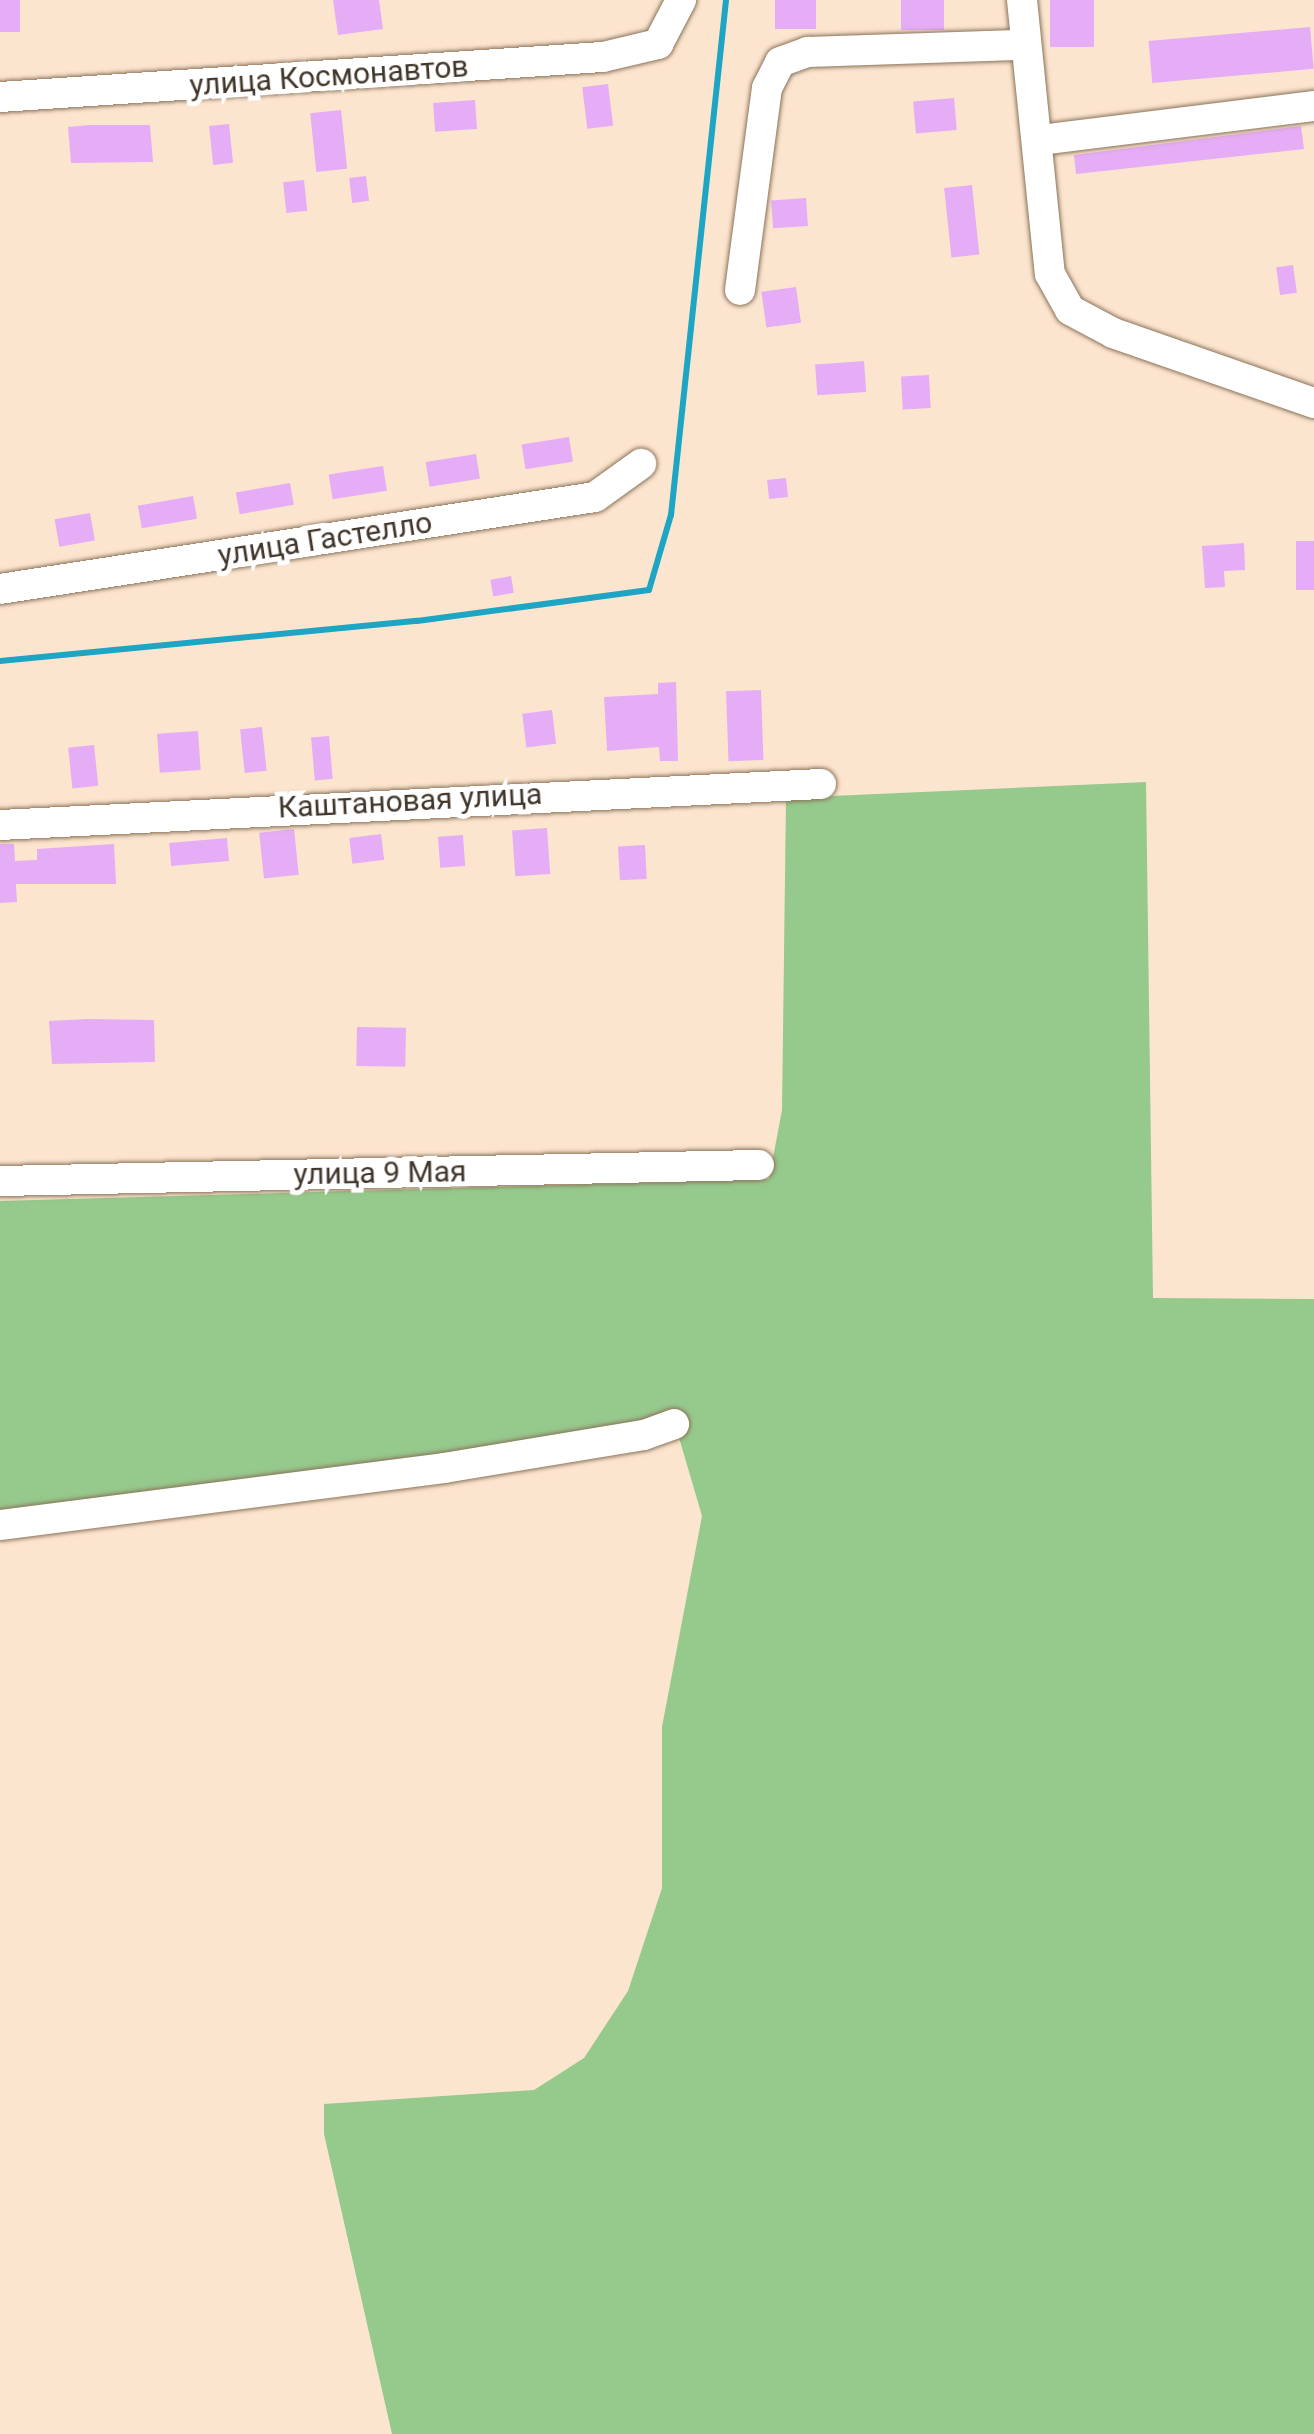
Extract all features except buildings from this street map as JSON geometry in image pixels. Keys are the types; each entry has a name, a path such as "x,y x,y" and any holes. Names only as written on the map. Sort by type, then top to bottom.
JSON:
{"street":[{"name":"улица Космонавтов","path":"0,97 603,57 658,44 681,0"},
{"path":"1022,0 1024,44 1040,140 1050,274 1070,310 1113,334 1314,403"},
{"path":"740,290 768,88 780,62 808,52 1024,44"},
{"path":"1040,140 1314,106"},
{"name":"улица Гастелло","path":"0,589 595,497 640,464"},
{"name":"Каштановая улица","path":"0,824 821,784"},
{"name":"улица 9 Мая","path":"0,1182 759,1165"},
{"path":"0,1526 444,1468 644,1434 674,1424"}],"green space":[{"path":"1146,782 1153,1298 1314,1299 1314,2434 392,2434 324,2134 324,2104 534,2090 584,2058 628,1991 662,1888 662,1727 702,1516 675,1424 0,1517 0,1201 769,1179 782,1110 786,798"}],"waterway":[{"path":"0,661 417,621 649,590 671,515 726,0"}]}
